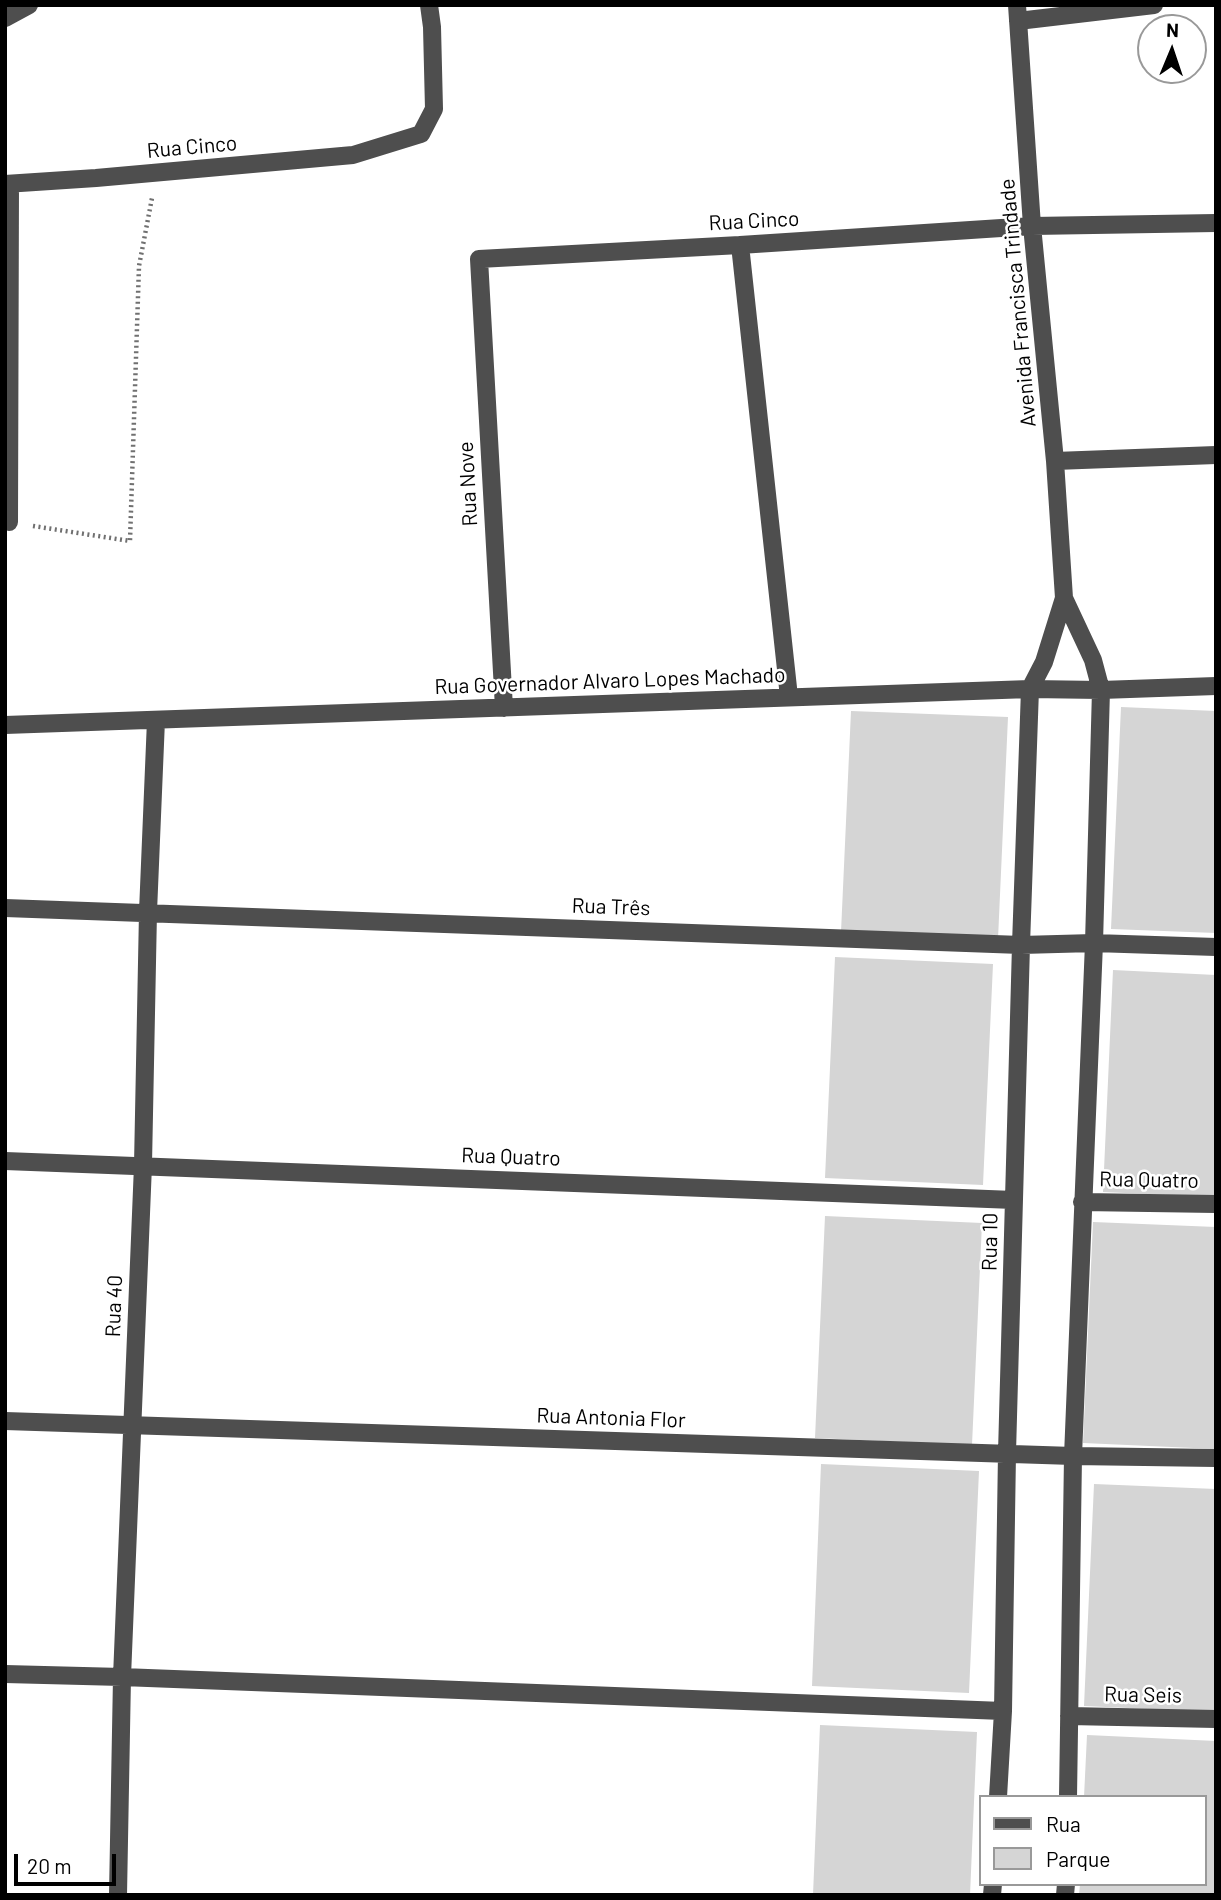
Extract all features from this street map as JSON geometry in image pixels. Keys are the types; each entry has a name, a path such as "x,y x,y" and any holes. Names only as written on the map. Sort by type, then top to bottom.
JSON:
{"street":[{"path":"5,18 29,5"},
{"name":"Rua Cinco","path":"8,184 353,155 421,134 434,109 429,5"},
{"path":"1017,13 1154,5"},
{"name":"Avenida Francisca Trindade","path":"1017,13 1032,226 1055,461 1064,597 1044,662 1030,689"},
{"path":"8,184 9,522"},
{"name":"Rua Cinco","path":"479,258 1032,226 1216,223"},
{"path":"740,245 789,697"},
{"name":"Rua Nove","path":"479,258 504,708"},
{"path":"1055,461 1216,455"},
{"name":"Avenida Francisca Trindade","path":"1064,597 1093,660 1101,690"},
{"name":"Rua Governador Alvaro Lopes Machado","path":"5,725 1030,689 1101,690 1216,686"},
{"name":"Rua 10","path":"998,1795 1003,1711 1007,1453 1030,689"},
{"path":"1068,1795 1073,1456 1094,943 1101,690"},
{"name":"Rua 40","path":"118,1895 122,1677 143,1166 148,912 156,720"},
{"name":"Rua Três","path":"5,908 1021,945 1094,943 1216,947"},
{"name":"Rua Quatro","path":"5,1161 1014,1200"},
{"name":"Rua Quatro","path":"1082,1202 1216,1204"},
{"name":"Rua Antonia Flor","path":"5,1421 1073,1456 1216,1458"},
{"path":"5,1674 1003,1711"},
{"name":"Rua Seis","path":"1069,1716 1216,1719"}],"path":[{"path":"9,522 130,541 139,266 156,173"}],"green space":[{"path":"1121,707 1216,711 1216,933 1111,929"},
{"path":"851,711 1008,717 998,939 841,932"},
{"path":"835,957 993,964 983,1185 825,1178"},
{"path":"1113,970 1216,975 1216,1197 1103,1192"},
{"path":"825,1216 982,1223 972,1445 815,1438"},
{"path":"1093,1222 1216,1227 1216,1449 1083,1443"},
{"path":"821,1464 979,1471 969,1693 812,1686"},
{"path":"1094,1484 1216,1489 1216,1712 1084,1706"},
{"path":"820,1725 977,1732 970,1895 813,1895"},
{"path":"1087,1735 1216,1741 1216,1895 1079,1895 1080,1886 1207,1886 1207,1795 1084,1795"}]}
